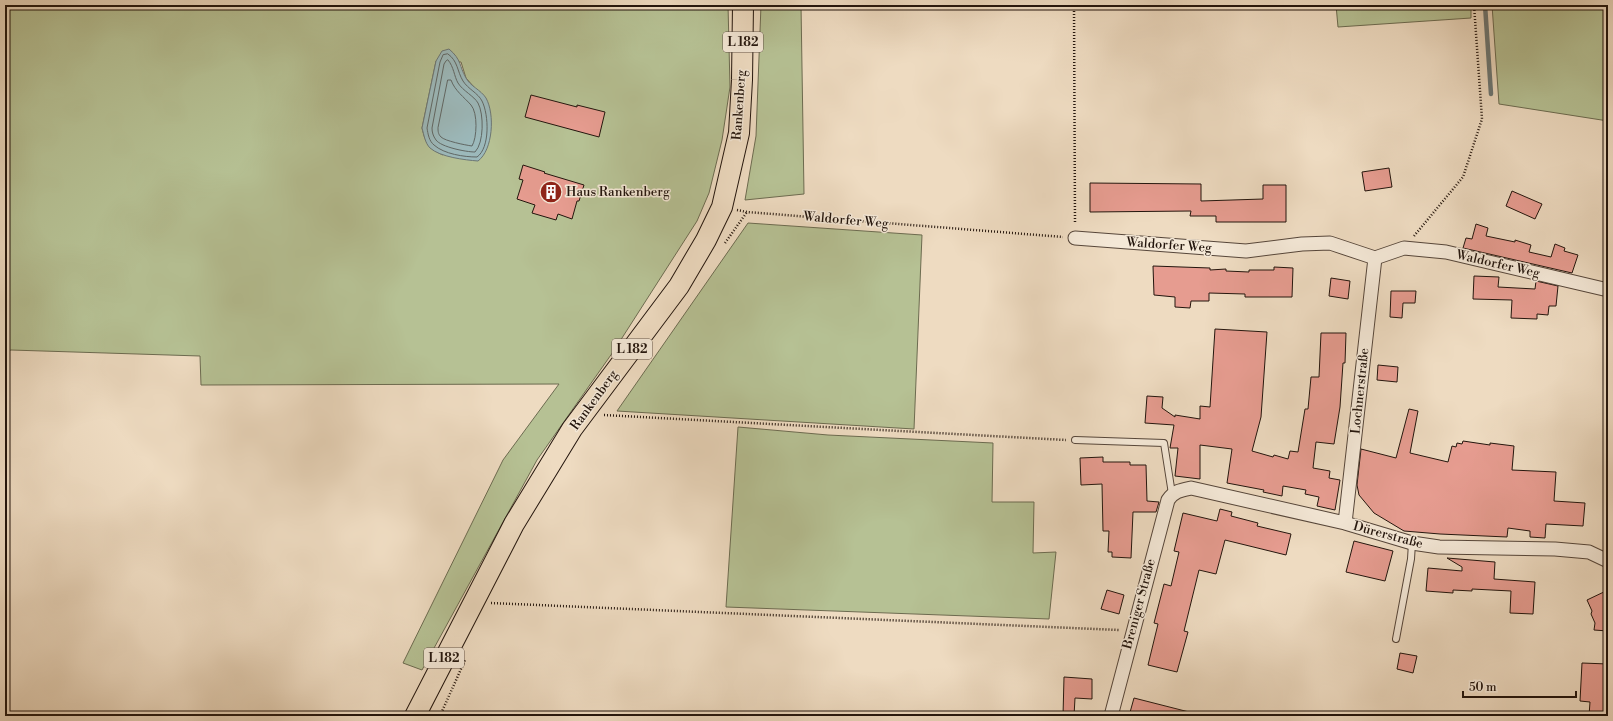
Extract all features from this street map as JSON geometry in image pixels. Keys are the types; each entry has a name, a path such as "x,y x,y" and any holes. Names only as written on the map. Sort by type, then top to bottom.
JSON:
{"main road":[{"name":"Rankenberg","path":"415,716 514,524 572,429 679,286 706,240 722,207 739,133 742,80 743,5"}],"street":[{"name":"Waldorfer Weg","path":"1075,238 1246,251 1302,244 1330,243 1375,258 1404,248 1446,252 1608,290"},
{"name":"Lochnerstraße","path":"1345,523 1375,258"},
{"name":"Dürerstraße","path":"1172,494 1179,490 1191,488 1345,523 1412,543 1439,547 1555,549 1589,552 1608,561"},
{"name":"Breniger Straße","path":"1111,716 1132,631 1168,500 1172,494"}],"lane":[{"path":"1075,440 1164,443 1172,494"},
{"path":"1396,639 1411,559 1412,543"}],"path":[{"path":"1074,5 1075,238"},
{"path":"1404,248 1463,177 1482,119 1474,5"},
{"name":"Waldorfer Weg","path":"722,207 755,212 1075,238"},
{"path":"604,415 1075,440"},
{"path":"490,604 1132,631"}],"green space":[{"path":"5,5 728,5 730,87 722,140 709,193 697,221 613,352 537,460 422,670 403,663 503,460 559,384 201,385 200,356 11,350 5,352","holes":["436,61 461,62 466,78 474,87 443,155 428,145 422,128"]},
{"path":"761,5 801,5 804,194 745,200 756,136"},
{"path":"1336,5 1471,5 1471,18 1338,27"},
{"path":"1492,5 1608,5 1608,121 1499,104"},
{"path":"748,223 922,235 914,429 617,411"},
{"path":"738,427 828,435 993,443 992,502 1034,502 1033,553 1056,552 1049,619 726,607"}],"water":[{"path":"449,49 458,60 468,81 484,95 489,105 491,113 491,131 487,149 478,161 460,159 440,154 430,148 424,136 422,128 436,61 442,51"}],"building":[{"path":"531,95 577,107 577,105 605,112 599,137 525,117"},
{"name":"Haus Rankenberg","path":"523,165 584,185 579,201 577,201 572,219 558,214 556,220 532,213 535,205 517,199 523,180 519,179"},
{"path":"1389,168 1392,187 1365,191 1362,172"},
{"path":"1090,183 1201,184 1201,201 1263,199 1263,185 1286,185 1286,222 1216,222 1216,216 1190,216 1191,211 1090,212"},
{"path":"1512,191 1542,204 1535,219 1506,206"},
{"path":"1476,224 1488,228 1486,236 1515,242 1515,240 1531,245 1529,252 1551,257 1555,244 1565,248 1564,251 1578,255 1572,273 1463,248 1466,238 1472,239"},
{"path":"1153,266 1210,268 1210,270 1226,269 1226,271 1249,272 1249,270 1274,270 1274,267 1293,268 1292,297 1245,297 1245,294 1209,293 1209,301 1191,301 1190,308 1175,307 1175,297 1154,295"},
{"path":"1474,276 1499,277 1498,287 1535,289 1536,281 1558,286 1556,306 1549,306 1548,315 1537,314 1537,319 1511,318 1512,300 1473,299"},
{"path":"1331,278 1350,281 1348,299 1329,296"},
{"path":"1391,291 1416,291 1415,303 1403,303 1402,318 1390,317"},
{"path":"1215,329 1267,332 1261,417 1252,451 1273,457 1274,455 1288,459 1290,451 1298,452 1305,409 1308,409 1311,377 1319,377 1321,333 1346,333 1345,363 1343,363 1340,407 1334,444 1316,442 1313,468 1330,471 1329,478 1340,480 1335,510 1317,506 1319,497 1305,494 1306,490 1283,486 1282,496 1263,492 1264,490 1227,483 1232,449 1200,445 1200,479 1175,476 1178,448 1170,448 1174,425 1145,423 1147,396 1163,397 1162,408 1175,417 1175,415 1200,419 1200,406 1210,407"},
{"path":"1378,365 1398,367 1397,382 1377,380"},
{"path":"1409,409 1418,411 1410,453 1448,462 1452,446 1456,447 1457,443 1462,444 1463,441 1490,445 1490,443 1514,446 1512,470 1556,472 1554,501 1585,503 1583,526 1546,524 1545,538 1530,537 1530,531 1508,528 1507,537 1440,534 1404,531 1374,513 1359,495 1357,485 1361,449 1396,458"},
{"path":"1103,457 1103,462 1130,462 1130,465 1146,465 1147,501 1159,502 1156,512 1133,512 1131,558 1112,557 1112,552 1108,552 1109,531 1103,531 1102,484 1081,485 1080,458"},
{"path":"1220,509 1232,512 1231,516 1258,523 1257,526 1291,534 1286,555 1225,540 1216,574 1199,570 1184,631 1188,632 1177,672 1148,665 1158,624 1154,623 1164,584 1171,586 1179,552 1174,551 1183,513 1217,521"},
{"path":"1354,541 1393,551 1385,581 1346,572"},
{"path":"1447,558 1495,562 1494,579 1535,582 1533,614 1510,613 1511,591 1472,589 1472,591 1453,590 1453,593 1426,591 1428,568 1462,571 1462,567"},
{"path":"1107,590 1124,595 1119,614 1101,609"},
{"path":"1608,590 1608,631 1594,630 1595,623 1587,600"},
{"path":"1400,653 1417,656 1413,673 1397,669"},
{"path":"1582,663 1608,664 1608,716 1589,716 1590,702 1580,701"},
{"path":"1064,677 1092,679 1092,699 1075,698 1074,716 1063,716"},
{"path":"1134,698 1189,712 1188,716 1129,716"}],"waterway":[{"path":"1485,5 1491,94"}],"place":[{"name":"Haus Rankenberg","path":"551,192"}]}
